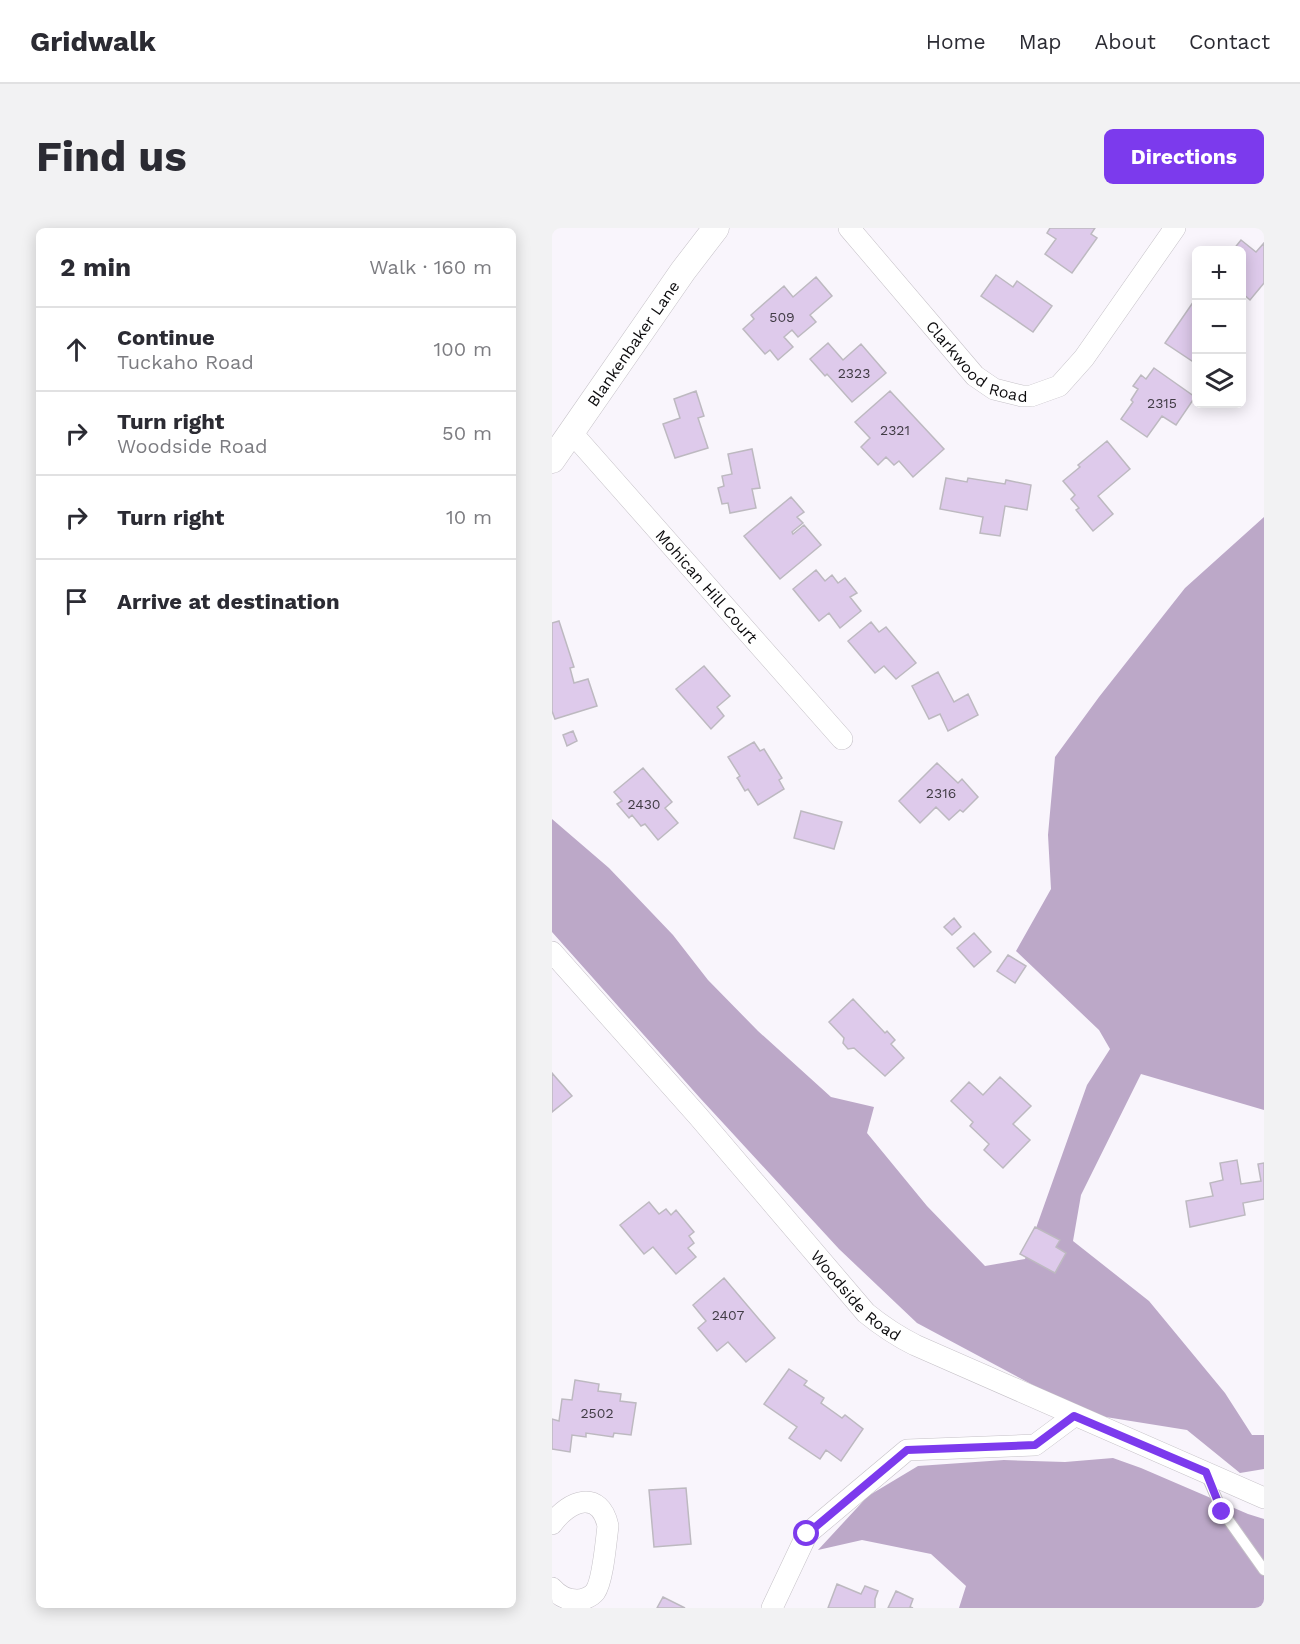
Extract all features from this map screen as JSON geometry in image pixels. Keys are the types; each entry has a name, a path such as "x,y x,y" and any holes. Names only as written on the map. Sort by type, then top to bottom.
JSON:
{"street":[{"name":"Blankenbaker Lane","path":"552,460 683,271 716,228"},
{"name":"Clarkwood Road","path":"849,228 975,376 994,389 1031,396 1059,386 1084,358 1175,228"},
{"name":"Mohican Hill Court","path":"572,433 842,740"},
{"name":"Woodside Road","path":"552,952 698,1116 866,1313 895,1335 915,1345 1264,1498"},
{"path":"772,1608 807,1534 907,1450 1035,1445 1074,1416"},
{"path":"552,1524 563,1511 573,1504 584,1501 600,1509 608,1526 600,1582 594,1592 588,1598 568,1599 556,1593 552,1588"}],"lane":[{"path":"1206,1472 1222,1512 1264,1570"}],"shaded area":[{"path":"1264,517 1264,1110 1141,1074 1081,1195 1073,1241 1149,1301 1225,1393 1252,1435 1264,1435 1264,1469 1240,1473 1187,1430 1087,1414 917,1323 839,1249 552,932 552,819 609,868 673,935 708,980 758,1031 831,1097 874,1107 867,1133 927,1206 985,1266 1025,1259 1087,1085 1110,1049 1099,1030 1016,951 1051,889 1048,835 1055,757 1185,588"},
{"path":"1113,1458 1264,1519 1264,1608 959,1608 966,1586 931,1554 862,1540 818,1550 868,1496 918,1466 1004,1460 1065,1462"}],"building":[{"path":"1050,228 1095,228 1091,234 1097,238 1072,273 1045,254 1056,239 1047,233"},
{"path":"1241,240 1256,252 1264,243 1264,283 1250,300 1246,296 1246,246 1236,246"},
{"path":"996,275 1013,287 1017,281 1052,306 1033,332 981,296"},
{"path":"816,277 832,296 810,315 816,322 798,337 792,330 784,337 793,347 778,360 770,350 765,354 743,329 754,319 751,315 784,286 793,297"},
{"path":"1192,304 1192,361 1165,343"},
{"path":"828,343 843,360 861,344 886,373 852,402 810,359"},
{"path":"1154,368 1192,395 1192,401 1176,425 1162,416 1147,437 1121,419 1133,402 1131,400 1138,389 1133,386 1141,375 1146,379"},
{"path":"696,391 704,416 698,418 708,448 675,458 663,424 680,418 674,399"},
{"path":"890,391 944,449 913,477 899,461 894,465 886,457 878,465 861,447 870,438 855,422"},
{"path":"1107,441 1130,469 1098,496 1113,514 1093,531 1076,510 1079,508 1071,499 1075,495 1063,481"},
{"path":"752,449 760,488 752,489 756,508 730,513 728,503 722,504 718,488 724,486 722,476 732,474 728,454"},
{"path":"946,478 967,482 968,478 1005,484 1006,480 1031,485 1027,510 1005,506 1000,536 980,533 983,517 940,509"},
{"path":"791,497 804,512 797,517 803,523 792,532 793,534 804,525 821,545 780,579 744,536"},
{"path":"816,570 825,581 832,575 838,583 845,578 857,593 850,597 861,611 840,628 829,613 819,621 793,589"},
{"path":"559,621 574,667 570,668 574,683 588,679 597,706 555,719 552,711 552,623"},
{"path":"871,622 879,632 886,627 916,663 896,679 884,666 875,673 848,641"},
{"path":"704,666 730,696 717,707 724,716 711,729 676,689"},
{"path":"938,672 954,702 968,694 978,715 948,731 940,714 929,719 912,686"},
{"path":"573,731 577,741 567,746 563,735"},
{"path":"754,742 760,751 764,749 782,778 779,780 784,789 758,805 748,789 745,791 737,778 740,776 728,757"},
{"path":"937,763 958,783 962,779 978,797 963,812 960,810 949,820 936,807 920,823 899,801"},
{"path":"643,768 672,802 665,808 678,823 658,840 645,824 641,826 632,815 629,818 617,804 622,801 614,792"},
{"path":"801,811 842,822 834,849 794,838"},
{"path":"954,918 961,927 952,935 944,927"},
{"path":"974,933 991,952 974,967 957,948"},
{"path":"1008,955 1026,966 1015,983 997,971"},
{"path":"853,999 885,1033 887,1031 895,1040 891,1044 904,1058 885,1076 854,1048 848,1049 843,1043 844,1038 829,1022"},
{"path":"552,1073 572,1096 552,1112"},
{"path":"1000,1077 1031,1106 1013,1124 1030,1140 1003,1168 984,1150 989,1144 970,1126 973,1122 951,1101 969,1082 983,1095"},
{"path":"1237,1160 1241,1184 1261,1181 1258,1164 1264,1163 1264,1199 1243,1203 1245,1215 1190,1227 1186,1201 1213,1196 1210,1183 1223,1180 1220,1163"},
{"path":"649,1202 659,1214 666,1209 671,1215 676,1210 694,1232 689,1236 694,1243 688,1248 696,1257 676,1274 653,1247 644,1254 620,1225"},
{"path":"1035,1227 1060,1240 1056,1247 1066,1253 1055,1273 1020,1254"},
{"path":"724,1278 775,1338 746,1362 728,1342 717,1351 698,1328 706,1321 693,1305"},
{"path":"789,1369 807,1381 804,1385 824,1398 821,1403 842,1418 845,1415 863,1429 841,1461 826,1450 820,1459 789,1438 797,1427 764,1404"},
{"path":"575,1380 599,1384 598,1391 621,1394 620,1401 636,1403 631,1435 614,1433 613,1437 586,1433 586,1437 572,1435 570,1452 552,1449 552,1419 559,1421 562,1399 572,1400"},
{"path":"686,1488 691,1544 654,1547 649,1490"},
{"path":"837,1584 861,1594 865,1586 878,1591 875,1608 828,1608"},
{"path":"896,1591 913,1599 910,1607 913,1608 888,1608"},
{"path":"663,1597 685,1608 657,1608"}],"route":[{"path":"807,1534 907,1450 1035,1445 1074,1416 1206,1472 1222,1512"}]}
